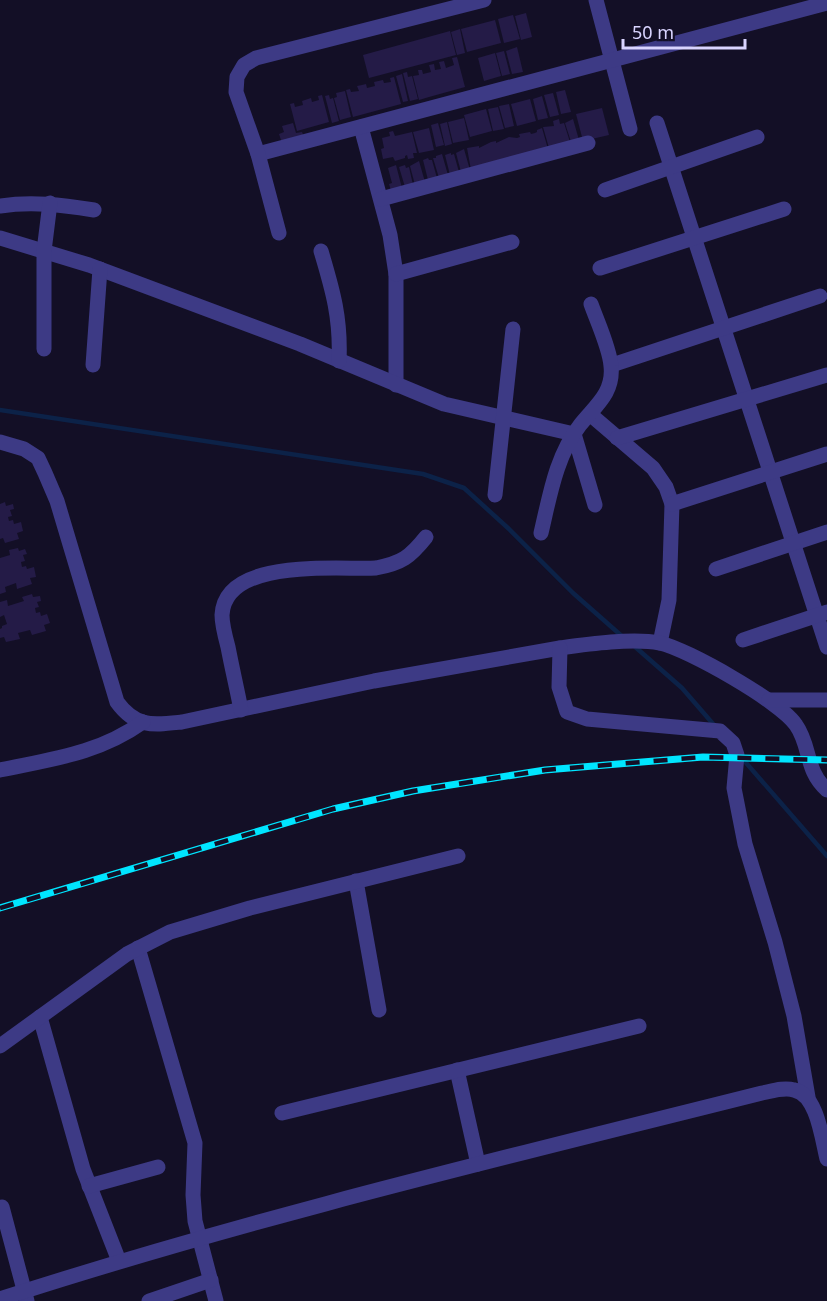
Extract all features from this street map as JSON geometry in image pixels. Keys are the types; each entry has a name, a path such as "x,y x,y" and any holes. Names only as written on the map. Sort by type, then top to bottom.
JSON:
{"street":[{"path":"279,233 258,154 236,92 237,77 244,65 256,58 484,0"},
{"path":"596,0 630,129"},
{"path":"258,154 827,3"},
{"path":"657,123 793,544 822,613 827,647"},
{"path":"361,127 390,235 396,274 396,385"},
{"path":"605,190 757,137"},
{"path":"381,199 588,143"},
{"path":"0,206 19,203 50,203 94,210"},
{"path":"44,349 44,251 50,203"},
{"path":"600,268 784,208"},
{"path":"0,238 100,269 300,344 444,404 574,434"},
{"path":"396,274 512,242"},
{"path":"321,251 336,303 340,337 339,361"},
{"path":"93,365 100,269"},
{"path":"612,365 820,296"},
{"path":"541,533 555,472 574,434 605,397 610,383 612,365 591,304"},
{"path":"495,495 513,329"},
{"path":"617,438 827,375"},
{"path":"591,415 653,468 666,487 672,504 669,600 660,643"},
{"path":"574,434 596,505"},
{"path":"0,442 24,449 38,458 57,501 117,702 127,715 143,722 183,723 374,681 560,648 616,643 660,643 694,657 769,700 788,714 798,726 812,772 827,790"},
{"path":"672,504 827,454"},
{"path":"716,569 827,532"},
{"path":"241,710 222,622 224,605 234,590 258,576 291,569 390,566 408,557 426,537"},
{"path":"743,640 822,613"},
{"path":"560,648 559,687 567,712 587,719 720,731 733,743 737,755 734,788 745,844 775,942 794,1016 808,1097 813,1106 827,1159"},
{"path":"769,700 827,700"},
{"path":"0,770 90,750 128,733 143,722"},
{"path":"0,1046 103,970 138,948 170,932 196,923 458,856"},
{"path":"356,881 379,1010"},
{"path":"138,948 195,1143 194,1208 216,1301"},
{"path":"40,1017 89,1186 119,1261"},
{"path":"282,1113 639,1026"},
{"path":"457,1070 478,1164"},
{"path":"0,1299 26,1296 119,1261 200,1238 478,1164 762,1093 792,1089 801,1091 808,1097"},
{"path":"89,1186 158,1167"},
{"path":"2,1207 26,1296"},
{"path":"149,1301 211,1280"}],"building":[{"path":"526,13 532,37 521,40 515,16"},
{"path":"513,15 520,39 504,43 498,19"},
{"path":"495,20 501,43 467,52 461,29"},
{"path":"460,29 465,53 457,55 451,32"},
{"path":"450,31 456,55 369,78 363,55"},
{"path":"517,47 523,72 512,74 506,51"},
{"path":"504,51 510,74 502,76 496,53"},
{"path":"495,53 501,76 484,81 478,58"},
{"path":"457,57 465,87 419,100 413,76 419,75 418,70 422,70 423,74 431,72 429,65 434,64 435,70 441,69 439,62 444,61 446,68 454,65 452,58"},
{"path":"407,72 408,77 412,76 418,99 410,101 403,73"},
{"path":"402,74 408,101 403,102 396,76"},
{"path":"394,77 401,104 353,117 346,90 359,91 357,86 366,84 367,88 375,86 374,82 383,80 384,83 391,82 390,78"},
{"path":"565,90 571,112 561,114 556,92"},
{"path":"345,91 351,117 340,120 334,98 337,97 336,93"},
{"path":"553,93 559,115 550,117 544,95"},
{"path":"322,95 329,122 297,131 290,104 294,103 295,107 303,105 302,101 311,98 312,102 319,100 318,96"},
{"path":"329,95 330,99 333,98 339,121 332,123 325,96"},
{"path":"542,96 548,118 538,120 533,99"},
{"path":"530,99 536,121 517,126 511,104"},
{"path":"509,104 514,126 505,128 499,106"},
{"path":"498,107 504,129 493,131 488,109"},
{"path":"602,108 609,135 583,141 576,114"},
{"path":"486,109 492,131 470,137 464,115"},
{"path":"464,118 469,140 453,143 448,122"},
{"path":"559,119 560,124 564,123 570,142 549,148 543,127 554,126 553,121"},
{"path":"573,119 579,140 571,142 565,123"},
{"path":"447,122 452,144 445,146 440,124"},
{"path":"293,123 296,133 302,132 304,137 282,143 279,134 284,132 282,126"},
{"path":"438,123 444,145 436,147 431,125"},
{"path":"429,128 434,150 419,153 413,132"},
{"path":"542,128 548,149 471,170 467,148 479,146 479,148 509,137 517,138 520,137 519,134 535,133"},
{"path":"393,131 395,136 412,132 417,153 413,153 414,158 408,159 407,155 395,161 393,157 383,159 382,138 390,136 389,132"},
{"path":"464,149 470,170 461,172 456,153"},
{"path":"451,153 451,155 454,154 459,172 450,175 445,155"},
{"path":"442,154 448,175 439,178 433,158"},
{"path":"428,158 432,160 437,178 428,180 423,160"},
{"path":"419,161 425,182 415,185 410,166"},
{"path":"396,165 403,192 392,194 388,168"},
{"path":"405,165 406,168 409,167 413,185 405,187 399,167"},
{"path":"5,502 6,506 13,504 14,509 10,510 12,516 8,517 9,521 13,520 14,524 21,522 23,531 17,533 19,539 5,543 3,538 0,539 0,504"},
{"path":"18,548 19,551 25,549 27,554 23,555 25,561 21,562 22,567 26,566 27,569 34,567 36,577 30,578 32,584 17,589 16,583 5,587 6,592 0,594 0,558 10,555 9,550"},
{"path":"32,594 33,597 40,596 41,601 37,602 39,607 35,608 36,613 40,612 41,616 47,614 50,623 44,625 46,631 32,635 30,630 18,633 20,639 6,642 4,637 0,638 0,629 7,624 4,615 0,617 0,602 7,600 8,606 24,601 22,597"}],"waterway":[{"path":"0,410 423,474 464,488 573,593 624,638"},
{"path":"633,645 682,688 714,725"},
{"path":"741,757 827,856"}],"railway":[{"path":"0,908 333,809 413,791 545,770 703,757 827,760"}]}
